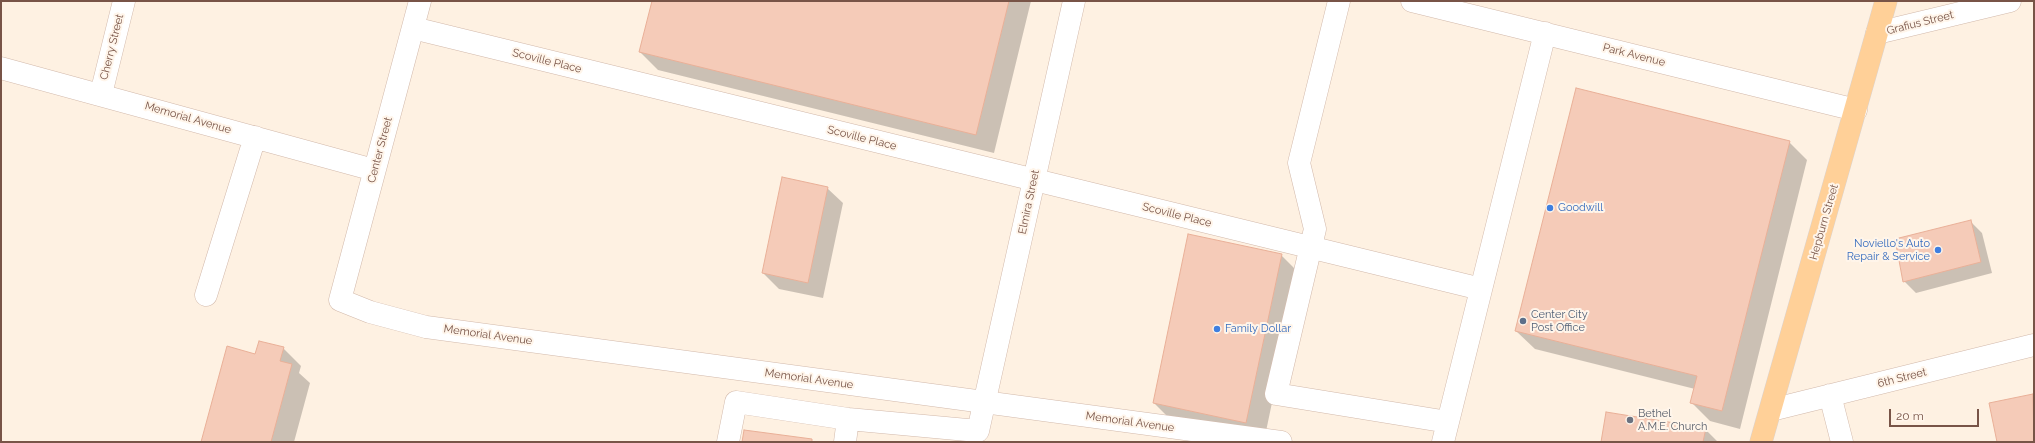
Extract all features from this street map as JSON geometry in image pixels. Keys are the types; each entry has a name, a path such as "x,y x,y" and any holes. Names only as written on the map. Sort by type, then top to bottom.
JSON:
{"main road":[{"name":"Hepburn Street","path":"1761,442 1886,1"}],"street":[{"name":"Cherry Street","path":"101,94 124,1"},
{"name":"Center Street","path":"340,300 420,1"},
{"name":"Elmira Street","path":"905,433 978,431 1074,1"},
{"path":"1338,1 1299,163 1315,229 1276,394 1445,432 1545,33"},
{"name":"Park Avenue","path":"1412,1 1856,110"},
{"name":"Grafius Street","path":"1877,33 2010,1"},
{"name":"Scoville Place","path":"413,28 1481,289"},
{"name":"Memorial Avenue","path":"1,68 101,94 374,170"},
{"path":"206,295 255,137"},
{"name":"Memorial Avenue","path":"340,300 370,312 426,327 1281,442"},
{"name":"6th Street","path":"1771,410 2034,345"},
{"path":"1830,395 1842,442"},
{"path":"728,442 736,402 848,419 905,433"},
{"path":"845,442 848,419"}],"building":[{"path":"652,1 1009,1 976,135 639,52"},
{"path":"1576,88 1790,141 1722,411 1690,403 1697,376 1515,331"},
{"path":"782,177 828,187 808,283 762,273"},
{"name":"Noviello's Auto Repair & Service","path":"1971,220 1981,262 1903,282 1895,239"},
{"name":"Family Dollar","path":"1188,234 1282,254 1246,423 1153,403"},
{"path":"259,341 284,347 280,361 292,364 271,442 201,442 227,346 255,354"},
{"path":"2033,394 2034,442 1997,442 1989,403"},
{"name":"Bethel A.M.E. Church","path":"1606,412 1706,428 1703,442 1601,442"},
{"path":"744,430 812,439 812,442 742,442"}],"place":[{"name":"Goodwill","path":"1550,208"},
{"name":"Noviello's Auto Repair & Service","path":"1938,250"},
{"name":"Center City Post Office","path":"1523,321"},
{"name":"Family Dollar","path":"1217,329"},
{"name":"Bethel A.M.E. Church","path":"1630,420"}]}
